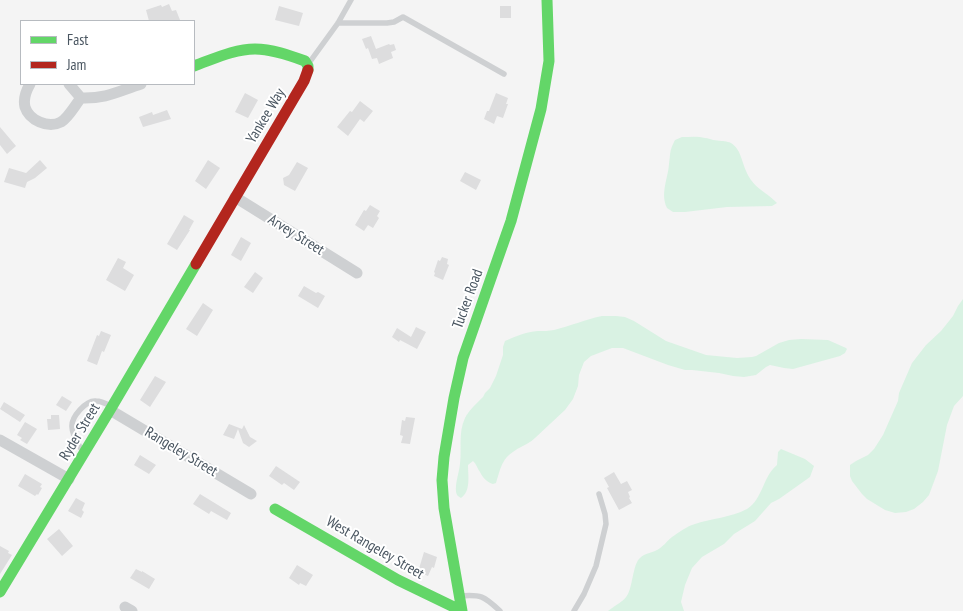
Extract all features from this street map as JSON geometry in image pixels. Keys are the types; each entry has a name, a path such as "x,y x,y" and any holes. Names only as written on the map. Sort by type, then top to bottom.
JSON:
{"street":[{"name":"Tucker Road","path":"462,611 444,508 442,480 444,457 463,358 511,221 541,109 549,60 548,0"},
{"path":"195,66 232,53 255,49 299,59 305,61 308,65"},
{"name":"Yankee Way","path":"184,286 304,81 309,70 308,65"},
{"path":"30,85 25,98 25,105 28,113 44,124 61,122 81,98"},
{"path":"69,85 81,98 100,98 138,85"},
{"name":"Arvey Street","path":"235,197 357,274"},
{"name":"Ryder Street","path":"0,592 184,286"},
{"name":"Rangeley Street","path":"111,408 251,494"},
{"path":"0,440 69,480"},
{"name":"West Rangeley Street","path":"275,509 398,580 462,611"}],"lane":[{"path":"308,65 338,23 351,0"},
{"path":"338,23 387,23 394,22 403,17 504,74"},
{"path":"84,454 73,434 73,418 86,403 95,400 111,408"},
{"path":"574,611 584,594 596,566 606,524 599,494"},
{"path":"459,596 474,595 485,598 500,611"}],"green space":[{"path":"682,137 702,137 734,145 751,180 777,203 772,206 727,207 685,212 673,212 667,208 664,191 670,152 675,140"},
{"path":"963,299 963,396 954,406 947,425 938,471 929,495 914,509 895,513 885,510 862,494 852,481 850,465 868,455 874,449 883,435 912,363 953,316"},
{"path":"602,316 625,317 666,341 706,355 737,358 752,357 779,343 801,339 828,340 847,349 840,356 793,369 770,365 756,375 744,377 685,370 623,348 612,348 591,356 584,362 573,399 565,410 533,439 506,458 496,483 493,484 485,479 473,461 468,465 466,491 461,498 458,496 456,489 463,424 469,412 490,388 503,355 505,341 525,333 554,330"},
{"path":"781,449 805,459 814,466 810,477 771,503 755,521 734,534 724,544 702,557 692,568 685,585 681,602 684,611 608,611 626,597 630,590 636,565 642,556 659,549 672,537 689,526 734,514 752,505 772,470 777,465 778,452"}],"building":[{"path":"169,4 172,11 176,10 180,20 149,20 146,10 161,5 162,7"},
{"path":"279,6 303,13 299,26 275,20"},
{"path":"500,6 511,6 511,18 500,18"},
{"path":"371,36 376,49 394,44 396,50 391,52 393,58 379,64 377,58 372,59 362,39"},
{"path":"245,93 258,100 248,118 235,112"},
{"path":"496,93 508,98 506,104 508,104 503,118 497,116 494,124 484,119"},
{"path":"360,101 373,111 364,122 360,119 348,136 337,127"},
{"path":"167,110 171,119 143,127 139,117 152,112 153,115"},
{"path":"0,127 16,146 7,154 0,145"},
{"path":"40,160 47,168 27,182 25,188 4,182 9,168 26,173"},
{"path":"208,160 220,168 206,189 195,181"},
{"path":"297,162 308,168 295,191 284,185 283,178 289,175"},
{"path":"465,172 481,180 476,190 460,181"},
{"path":"370,205 380,211 377,216 379,218 373,228 368,225 364,231 355,225 364,210 366,211"},
{"path":"184,215 194,221 177,250 167,244"},
{"path":"241,237 251,243 241,261 231,255"},
{"path":"442,257 448,259 447,264 449,265 443,280 434,276 438,260 440,261"},
{"path":"118,258 126,262 123,268 134,275 125,291 106,280"},
{"path":"255,272 263,278 253,293 244,287"},
{"path":"304,286 325,296 318,308 298,296"},
{"path":"203,303 213,310 197,336 186,329"},
{"path":"416,327 426,332 417,349 392,337 397,328 411,337"},
{"path":"101,331 111,335 97,365 87,361 97,335 99,336"},
{"path":"155,376 166,382 150,407 140,400"},
{"path":"62,396 72,402 66,411 56,405"},
{"path":"4,402 25,415 20,422 0,409"},
{"path":"51,415 59,415 60,429 48,430 47,419 51,419"},
{"path":"406,417 415,418 410,444 401,443 403,436 400,435 402,420 405,421"},
{"path":"25,422 37,429 27,444 20,440 22,438 17,435"},
{"path":"229,424 242,429 244,425 250,437 257,441 249,447 243,443 238,429 234,439 223,435"},
{"path":"140,455 156,465 149,474 134,465"},
{"path":"276,466 300,482 294,490 284,483 282,485 269,476"},
{"path":"614,472 621,484 627,481 632,490 628,492 632,503 619,510 607,488 609,487 604,478"},
{"path":"25,474 42,484 38,495 35,496 18,486"},
{"path":"200,494 231,513 227,520 211,511 209,514 193,504"},
{"path":"76,498 85,503 81,518 68,511"},
{"path":"59,529 73,546 62,556 47,539"},
{"path":"0,546 12,555 0,574"},
{"path":"424,552 437,557 434,568 432,567 428,576 418,572"},
{"path":"297,565 313,575 306,586 300,583 299,585 289,578"},
{"path":"136,569 155,579 149,589 130,578"}],"traffic: fast":[{"path":"462,611 444,508 442,480 444,457 463,358 511,221 541,109 549,61 547,0"},
{"path":"195,66 247,49 261,49 305,61 308,70"},
{"path":"0,592 196,264"},
{"path":"275,509 398,580 462,611"}],"traffic: jam":[{"path":"196,264 304,81 308,70"}]}
